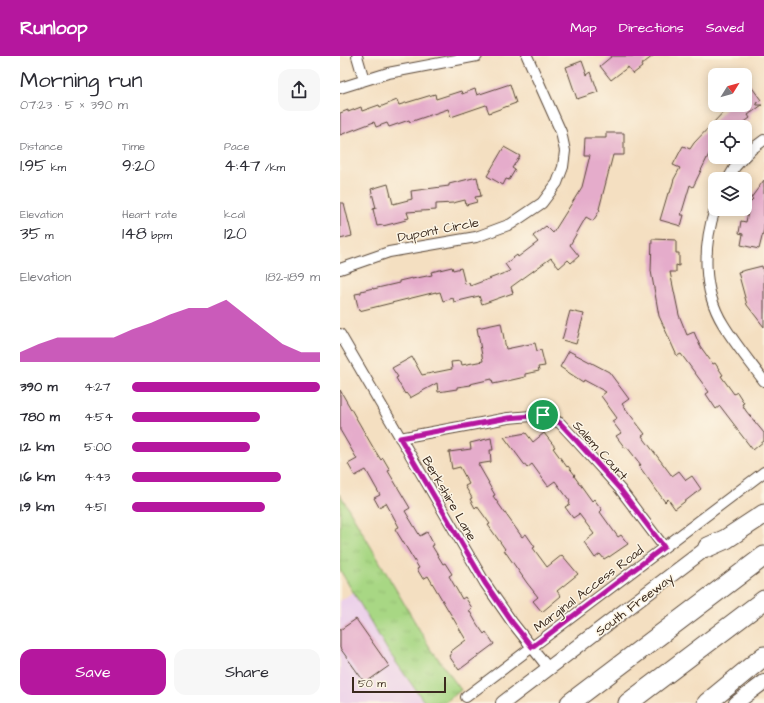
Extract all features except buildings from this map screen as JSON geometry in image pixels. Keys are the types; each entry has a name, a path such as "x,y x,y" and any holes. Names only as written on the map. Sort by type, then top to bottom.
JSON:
{"highway":[{"path":"708,547 726,540 764,514"},
{"path":"570,703 764,556"},
{"path":"628,703 764,600"},
{"path":"707,703 764,656"}],"main road":[{"name":"South Freeway","path":"503,703 764,504"},
{"path":"736,703 764,682"}],"street":[{"path":"357,56 364,80"},
{"path":"340,88 388,73 477,56"},
{"name":"Dupont Circle","path":"340,269 389,252 476,237 511,224 542,203 557,183 563,167 565,151 561,132 527,56"},
{"path":"752,149 764,140"},
{"path":"732,172 738,164"},
{"path":"713,216 706,256 708,284 715,307 722,323 764,381"},
{"name":"Berkshire Lane","path":"340,334 485,583 512,622 549,669"},
{"name":"Salem Court","path":"400,438 508,418 543,415 560,423 574,438 620,489 664,547"},
{"name":"Marginal Access Road","path":"466,697 764,472"}],"shaded area":[{"path":"353,592 388,651 425,703 340,703 340,601"}],"green space":[{"path":"340,494 429,646 461,690 444,703 425,703 388,651 340,570"}],"route":[{"path":"543,415 560,423 574,438 620,489 664,547 532,647 512,622 485,583 400,438 508,418 543,415"}]}
